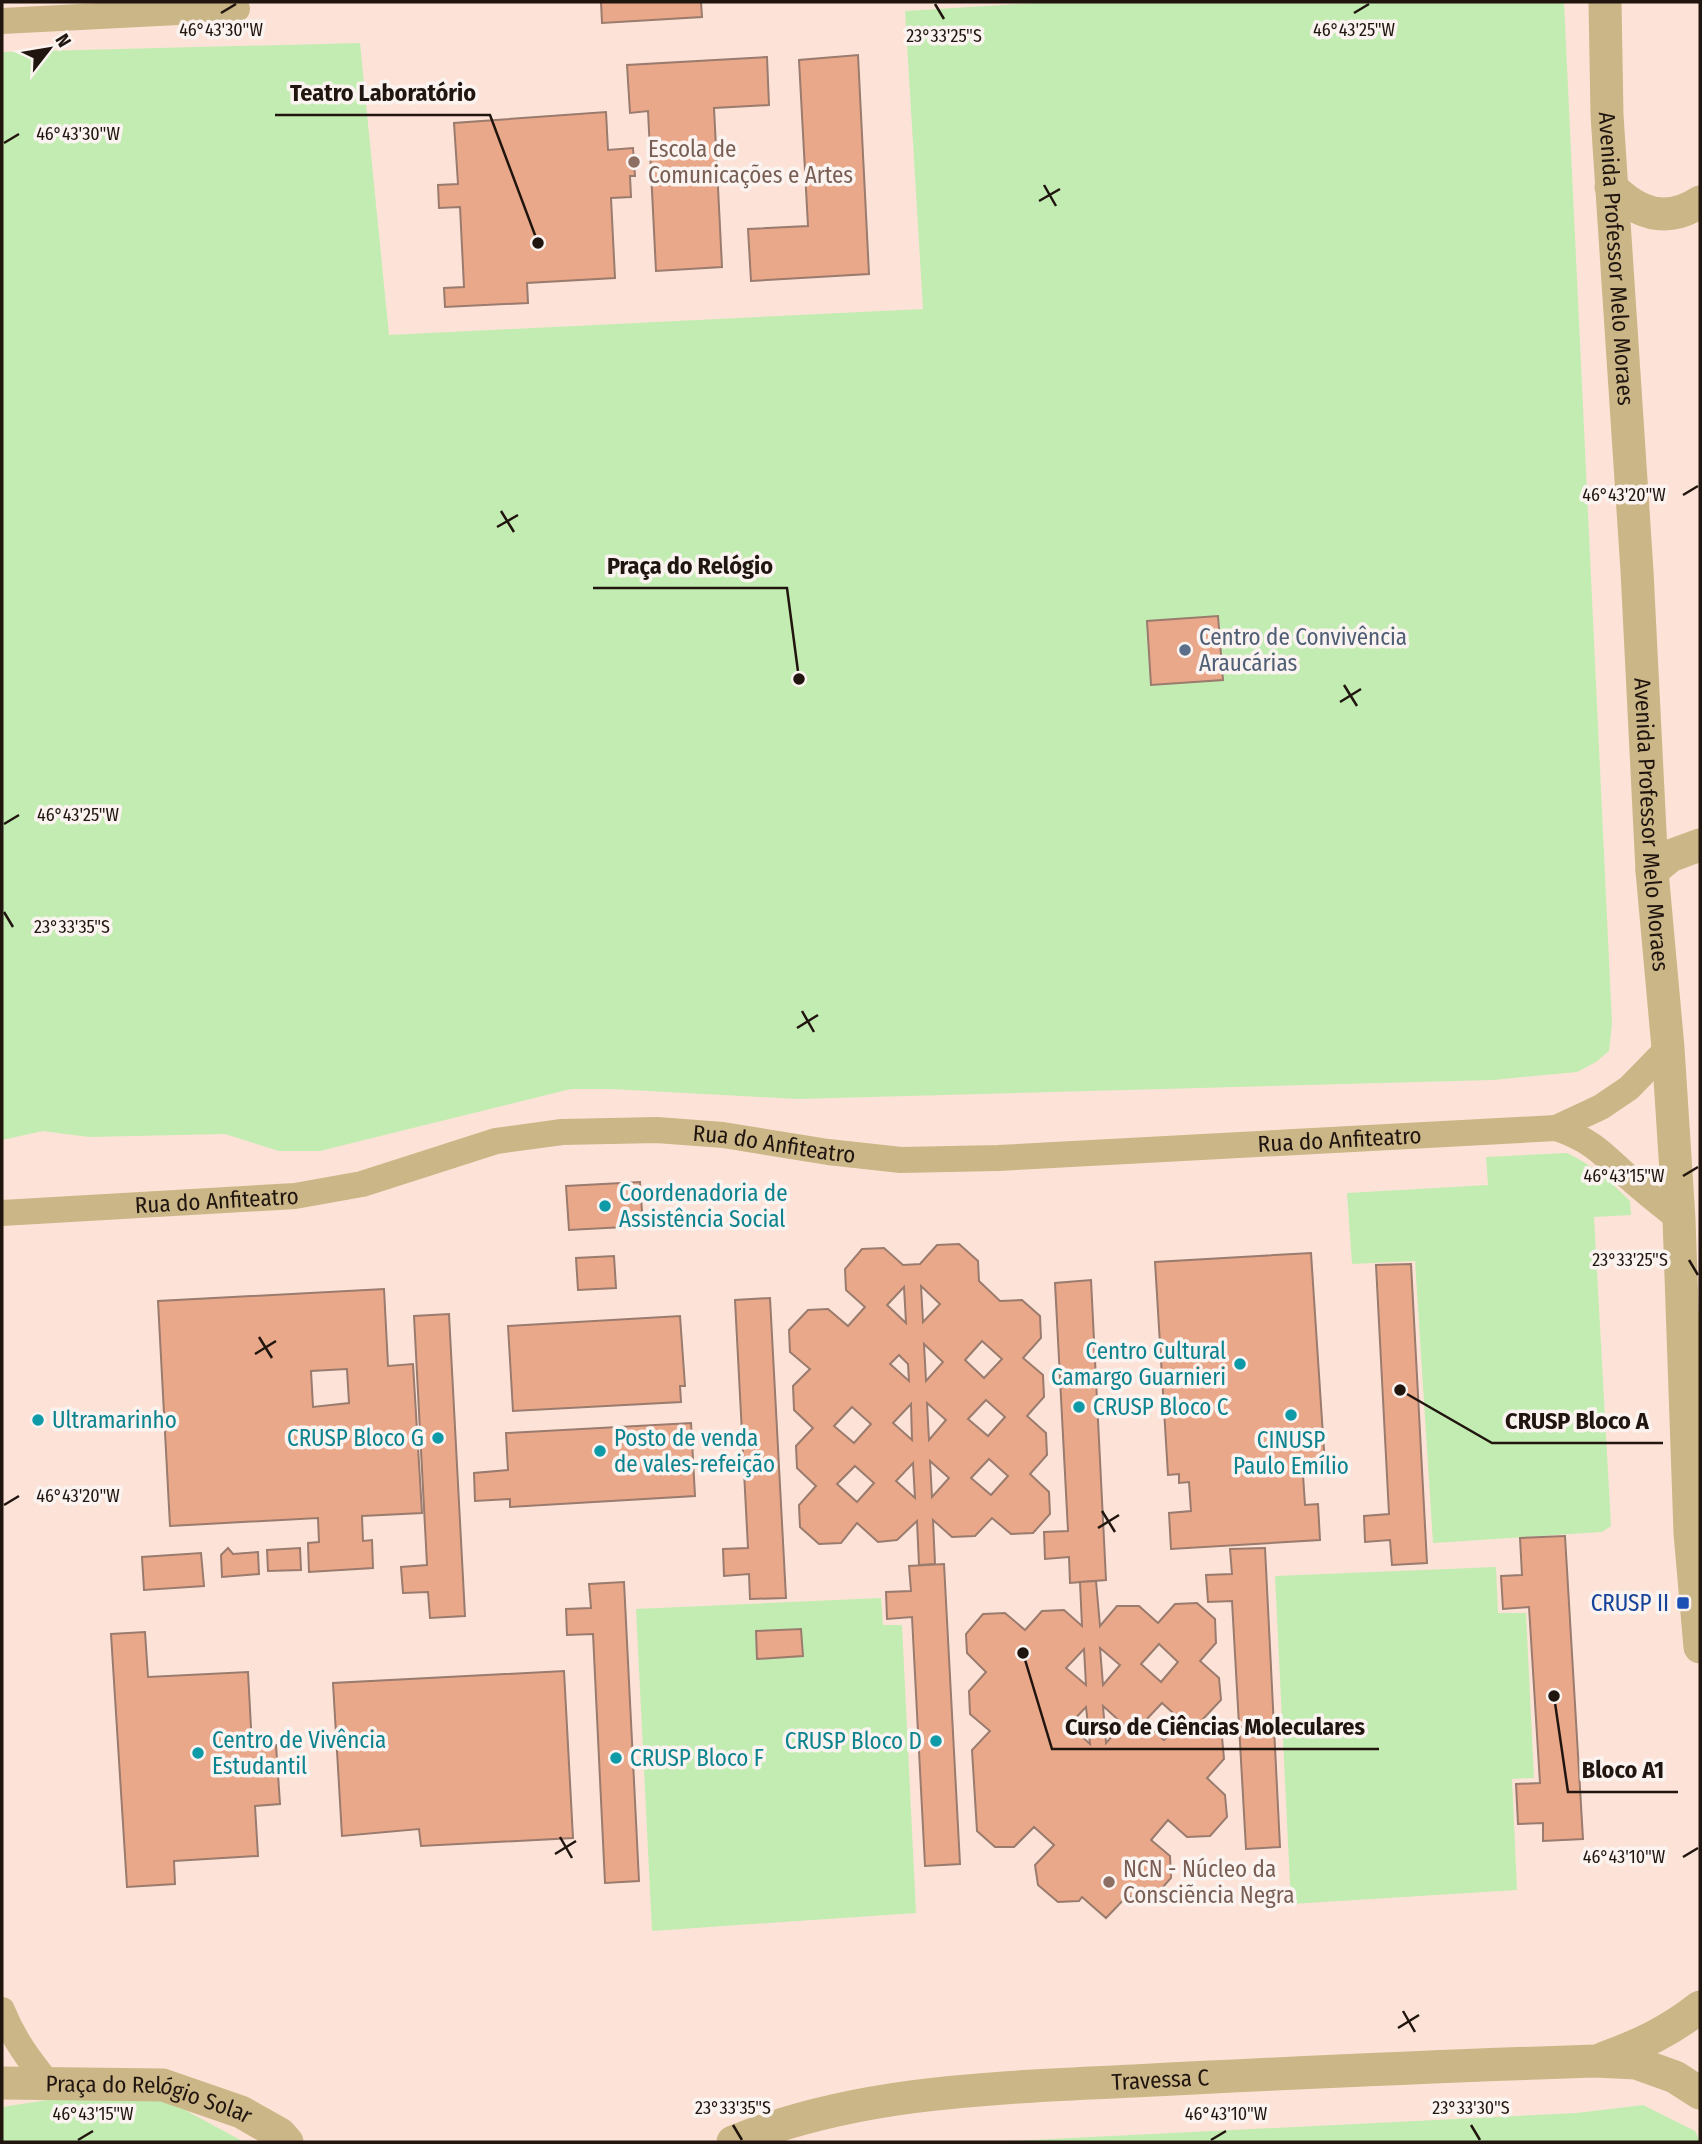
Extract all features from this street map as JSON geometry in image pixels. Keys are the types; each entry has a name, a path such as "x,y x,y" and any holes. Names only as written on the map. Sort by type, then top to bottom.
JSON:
{"street":[{"name":"Avenida Professor Melo Moraes","path":"1605,2 1605,76 1611,187 1637,584 1652,871 1668,1048 1679,1219 1690,1533 1700,1647"},
{"path":"2,21 237,9"},
{"path":"1611,187 1627,202 1646,212 1665,214 1689,209 1700,202"},
{"path":"1652,871 1670,856 1700,845"},
{"name":"Rua do Anfiteatro","path":"6,1216 295,1196 362,1184 496,1141 562,1132 657,1130 723,1135 828,1152 901,1160 998,1158 1556,1128 1601,1107 1629,1088 1668,1048"},
{"name":"Rua do Anfiteatro","path":"1556,1128 1576,1135 1602,1151 1679,1219"},
{"name":"Travessa C","path":"1595,2061 1638,2046 1675,2027 1700,2007"},
{"path":"2,2011 27,2058 48,2083"},
{"name":"Travessa C","path":"733,2142 764,2129 878,2100 964,2090 1300,2071 1595,2061 1636,2063 1675,2077 1700,2093"},
{"name":"Praça do Relógio Solar","path":"2,2083 163,2085 241,2112 280,2134 287,2142"}],"shaded area":[{"path":"2,2 1700,2 1700,2142 2,2142"}],"green space":[{"path":"1052,2 1564,2 1612,1024 1609,1051 1577,1072 1493,1080 798,1099 571,1089 320,1151 279,1151 225,1134 89,1137 43,1131 2,1140 2,52 360,43 389,335 923,309 905,11"},
{"path":"1567,1153 1601,1174 1630,1201 1631,1215 1594,1217 1611,1526 1602,1532 1433,1543 1415,1261 1352,1264 1347,1193 1488,1185 1486,1157"},
{"path":"1496,1567 1498,1613 1526,1613 1534,1778 1512,1779 1517,1890 1291,1904 1275,1576"},
{"path":"881,1598 883,1625 902,1625 916,1913 652,1931 636,1609"},
{"path":"106,2091 165,2102 244,2142 2,2142 2,2107"},
{"path":"1643,2105 1695,2131 1700,2142 989,2142 1577,2113"}],"building":[{"path":"601,2 701,2 702,17 602,23"},
{"path":"858,55 869,274 751,281 748,229 808,226 799,60"},
{"path":"767,57 769,105 714,108 722,267 656,271 648,111 630,113 627,65"},
{"path":"606,112 608,150 633,148 635,176 630,176 631,197 611,198 615,278 527,283 528,303 445,307 444,288 464,287 460,207 439,208 438,185 458,184 454,123"},
{"name":"Centro de Convivência Araucárias","path":"1218,616 1223,680 1151,685 1147,621"},
{"name":"Coordenadoria de Assistência Social","path":"640,1182 643,1226 569,1230 566,1186"},
{"path":"959,1244 978,1261 979,1281 1000,1301 1022,1300 1040,1316 1041,1338 1023,1358 1043,1375 1044,1397 1027,1416 1046,1433 1047,1455 1030,1474 1049,1492 1050,1514 1033,1533 1011,1534 992,1518 975,1536 952,1537 933,1520 935,1564 919,1565 917,1521 897,1540 878,1542 857,1523 841,1543 819,1544 800,1527 799,1505 816,1486 797,1468 796,1446 813,1428 794,1410 793,1386 810,1369 790,1352 789,1330 808,1310 828,1309 848,1326 865,1307 846,1290 845,1269 862,1249 884,1248 903,1265 920,1264 937,1245","holes":["921,1286 940,1304 923,1322","904,1287 906,1323 887,1305","982,1341 1002,1359 984,1378 965,1360","924,1344 943,1362 926,1381","899,1355 908,1364 909,1381 890,1364","986,1400 1005,1417 988,1436 968,1419","927,1403 946,1420 929,1440","911,1404 912,1440 893,1423","852,1407 871,1424 854,1443 834,1426","989,1459 1008,1476 991,1495 971,1478","930,1461 949,1478 932,1497","913,1463 915,1498 896,1481","855,1466 874,1483 857,1502 837,1484"]},
{"name":"Centro Cultural Camargo Guarnieri","path":"1311,1253 1325,1466 1312,1467 1313,1475 1303,1475 1305,1505 1318,1504 1320,1540 1171,1549 1169,1513 1191,1511 1189,1482 1179,1483 1179,1474 1168,1475 1155,1262"},
{"path":"614,1256 616,1288 578,1290 576,1258"},
{"path":"1411,1264 1427,1563 1392,1565 1390,1540 1365,1542 1364,1516 1389,1514 1376,1265"},
{"name":"CRUSP Bloco C","path":"1091,1280 1106,1580 1070,1583 1069,1557 1045,1559 1044,1532 1068,1531 1055,1283"},
{"path":"384,1289 388,1366 413,1364 422,1513 362,1516 363,1541 372,1540 373,1568 309,1572 308,1543 319,1542 318,1518 170,1526 158,1301","holes":["347,1369 349,1403 313,1407 311,1371"]},
{"path":"770,1298 786,1598 750,1599 749,1574 724,1576 723,1549 748,1548 735,1300"},
{"name":"CRUSP Bloco G","path":"449,1314 465,1616 430,1618 428,1592 403,1593 401,1567 427,1565 414,1316"},
{"path":"680,1316 685,1386 680,1386 681,1402 513,1411 508,1326"},
{"name":"Posto de venda de vales-refeição","path":"691,1423 695,1496 510,1507 510,1499 475,1501 474,1473 508,1470 506,1433"},
{"path":"1565,1536 1583,1839 1543,1841 1543,1823 1518,1824 1516,1784 1540,1783 1529,1607 1503,1609 1501,1576 1522,1575 1520,1538"},
{"path":"228,1548 233,1554 258,1552 259,1574 222,1577 221,1555"},
{"path":"300,1548 301,1570 268,1571 267,1550"},
{"path":"1265,1548 1280,1847 1246,1849 1232,1601 1208,1602 1206,1575 1232,1574 1230,1549"},
{"path":"201,1553 204,1586 144,1590 142,1557"},
{"name":"CRUSP Bloco D","path":"944,1564 960,1864 925,1866 912,1617 887,1619 886,1592 911,1591 909,1566"},
{"path":"1096,1581 1100,1626 1117,1606 1139,1606 1158,1623 1175,1604 1197,1603 1215,1619 1216,1643 1200,1661 1219,1678 1221,1700 1203,1719 1222,1737 1224,1759 1207,1778 1225,1795 1227,1817 1210,1836 1187,1837 1168,1820 1151,1840 1170,1856 1171,1878 1154,1897 1133,1899 1128,1895 1106,1918 1082,1897 1079,1901 1058,1902 1038,1885 1035,1865 1054,1845 1034,1827 1014,1847 995,1847 977,1831 972,1750 990,1731 970,1714 969,1691 986,1672 967,1653 966,1634 983,1614 1005,1613 1025,1630 1042,1611 1064,1610 1082,1626 1080,1582","holes":["1159,1644 1178,1662 1161,1682 1141,1664","1100,1648 1120,1665 1103,1685","1084,1649 1086,1685 1066,1668","1162,1703 1182,1721 1164,1740 1144,1722","1103,1706 1123,1724 1106,1743","1086,1707 1090,1744 1069,1725"]},
{"name":"CRUSP Bloco F","path":"624,1582 639,1881 605,1883 593,1634 567,1635 566,1609 591,1608 589,1584"},
{"path":"801,1629 803,1656 757,1659 756,1631"},
{"name":"Centro de Vivência Estudantil","path":"145,1632 148,1677 248,1672 252,1746 276,1745 280,1804 255,1806 258,1856 174,1861 175,1884 127,1887 111,1634"},
{"path":"564,1671 573,1838 421,1846 419,1829 342,1836 333,1683"}],"place":[{"name":"Escola de Comunicações e Artes","path":"634,162"},
{"name":"Teatro Laboratório","path":"538,243"},
{"name":"Centro de Convivência Araucárias","path":"1185,650"},
{"name":"Praça do Relógio","path":"799,679"},
{"name":"Coordenadoria de Assistência Social","path":"605,1206"},
{"name":"Centro Cultural Camargo Guarnieri","path":"1240,1364"},
{"name":"CRUSP Bloco A","path":"1400,1390"},
{"name":"CRUSP Bloco C","path":"1079,1407"},
{"name":"CINUSP Paulo Emílio","path":"1291,1415"},
{"name":"Ultramarinho","path":"38,1420"},
{"name":"CRUSP Bloco G","path":"438,1438"},
{"name":"Posto de venda de vales-refeição","path":"600,1451"},
{"name":"CRUSP II","path":"1683,1603"},
{"name":"Curso de Ciências Moleculares","path":"1023,1653"},
{"name":"Bloco A1","path":"1554,1696"},
{"name":"CRUSP Bloco D","path":"936,1741"},
{"name":"Centro de Vivência Estudantil","path":"198,1753"},
{"name":"CRUSP Bloco F","path":"616,1758"},
{"name":"NCN - Núcleo da Consciẽncia Negra","path":"1109,1882"}]}
